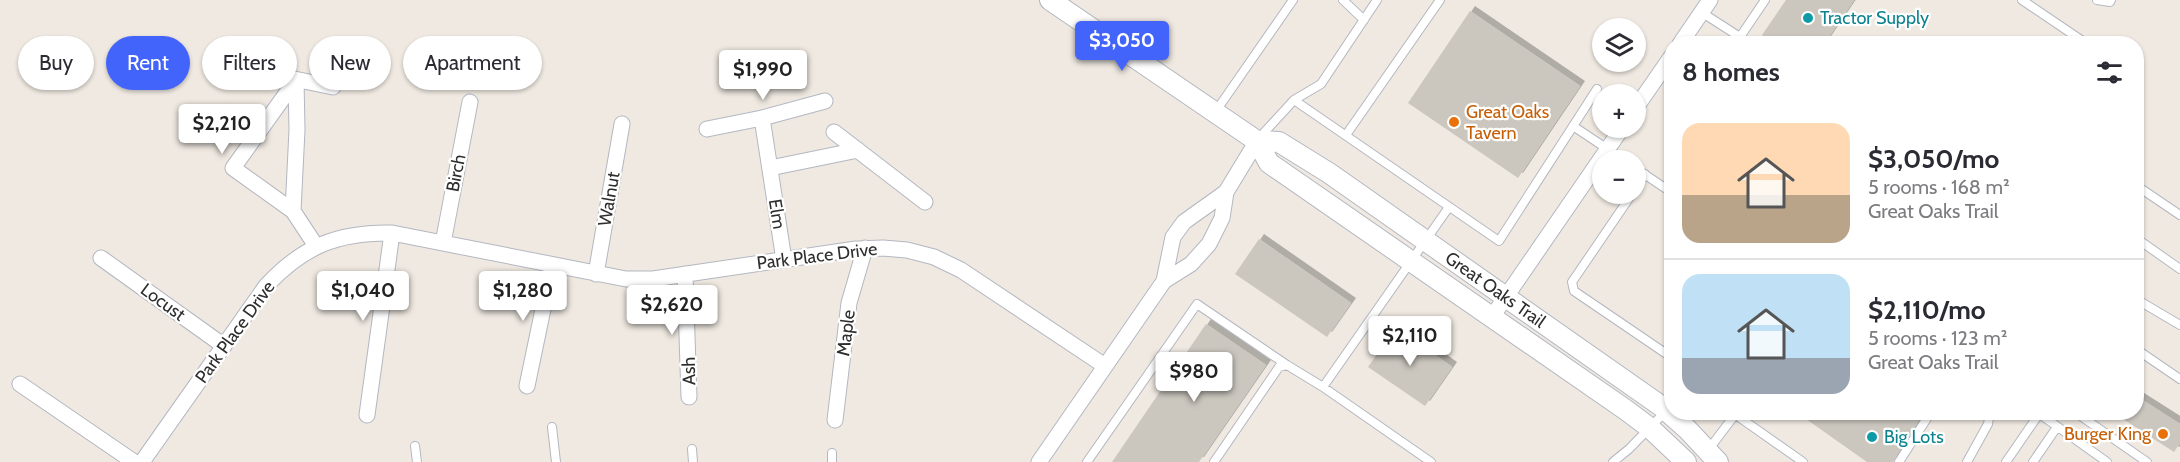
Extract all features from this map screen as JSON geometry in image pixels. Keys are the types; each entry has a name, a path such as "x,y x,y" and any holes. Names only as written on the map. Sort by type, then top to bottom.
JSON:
{"street":[{"name":"Great Oaks Trail","path":"1050,0 1257,141 1269,163 1650,428 1686,462"},
{"path":"1685,36 1706,6"},
{"path":"1646,93 1664,67"},
{"path":"297,80 309,82"},
{"path":"290,90 233,168 293,211 316,246"},
{"path":"293,211 297,90"},
{"path":"707,129 762,118 825,101"},
{"name":"Birch","path":"443,243 470,102"},
{"name":"Elm","path":"762,118 784,260"},
{"name":"Walnut","path":"596,274 622,123"},
{"path":"834,132 925,202"},
{"path":"1492,317 1615,138"},
{"name":"Great Oaks Trail","path":"1257,141 1279,142 1329,172 1664,409"},
{"path":"1164,280 1191,264 1209,244 1222,218 1226,192 1257,141"},
{"path":"770,168 858,150"},
{"path":"1039,462 1164,280 1173,237 1184,222 1226,192"},
{"name":"Park Place Drive","path":"142,462 266,286 282,268 316,246 346,236 368,232 392,233 626,279 653,279 866,248 907,250 934,257 961,270 1105,366"},
{"path":"367,415 392,233"},
{"name":"Maple","path":"835,420 849,303 866,248"},
{"name":"Locust","path":"101,258 224,346"},
{"path":"527,386 552,266"},
{"name":"Ash","path":"685,274 689,397"},
{"path":"20,384 134,462"},
{"name":"Great Oaks Trail","path":"1676,420 1713,456"}],"lane":[{"path":"1215,112 1293,0"},
{"path":"1343,0 1364,20"},
{"path":"1257,141 1294,100 1321,84 1377,0"},
{"path":"1346,135 1440,0"},
{"path":"1744,36 1765,0"},
{"path":"2022,0 2075,36"},
{"path":"2097,0 2110,2 2111,0"},
{"path":"1706,6 1738,36"},
{"path":"1294,100 1498,241 1592,98"},
{"path":"1574,126 1607,149"},
{"path":"1646,175 1664,187"},
{"path":"2144,190 2180,215"},
{"path":"1625,204 1572,282 1574,291 1664,352"},
{"path":"1323,387 1449,207"},
{"path":"2144,244 2180,269"},
{"path":"1087,462 1197,304 1431,462"},
{"path":"2144,304 2180,324"},
{"path":"2144,354 2180,379"},
{"path":"1214,462 1279,367 1287,365"},
{"path":"1613,462 1664,412"},
{"path":"1713,456 1733,420"},
{"path":"1744,420 1803,462"},
{"path":"1899,462 1926,420"},
{"path":"1967,462 1989,420"},
{"path":"2006,462 2033,420"},
{"path":"2048,420 2107,462"},
{"path":"2086,420 2146,462"},
{"path":"552,427 556,462"},
{"path":"2033,462 2057,427"},
{"path":"415,446 417,462"},
{"path":"692,449 693,462"},
{"path":"832,453 832,462"}],"building":[{"name":"Tractor Supply","path":"1786,0 1854,0 1829,36 1762,35"},
{"path":"1470,11 1580,86 1518,178 1408,103"},
{"path":"1259,239 1351,303 1327,337 1235,274"},
{"path":"1206,324 1266,365 1199,462 1112,462"},
{"path":"1396,327 1452,367 1425,406 1368,367"},
{"name":"Burger King","path":"2144,401 2180,424 2180,443 2174,452 2124,420 2144,420"},
{"name":"Big Lots","path":"1807,420 1919,420 1893,462 1867,462"}],"place":[{"name":"Tractor Supply","path":"1808,18"},
{"name":"Great Oaks Tavern","path":"1454,122"},
{"name":"Burger King","path":"2163,434"},
{"name":"Big Lots","path":"1872,437"}]}
